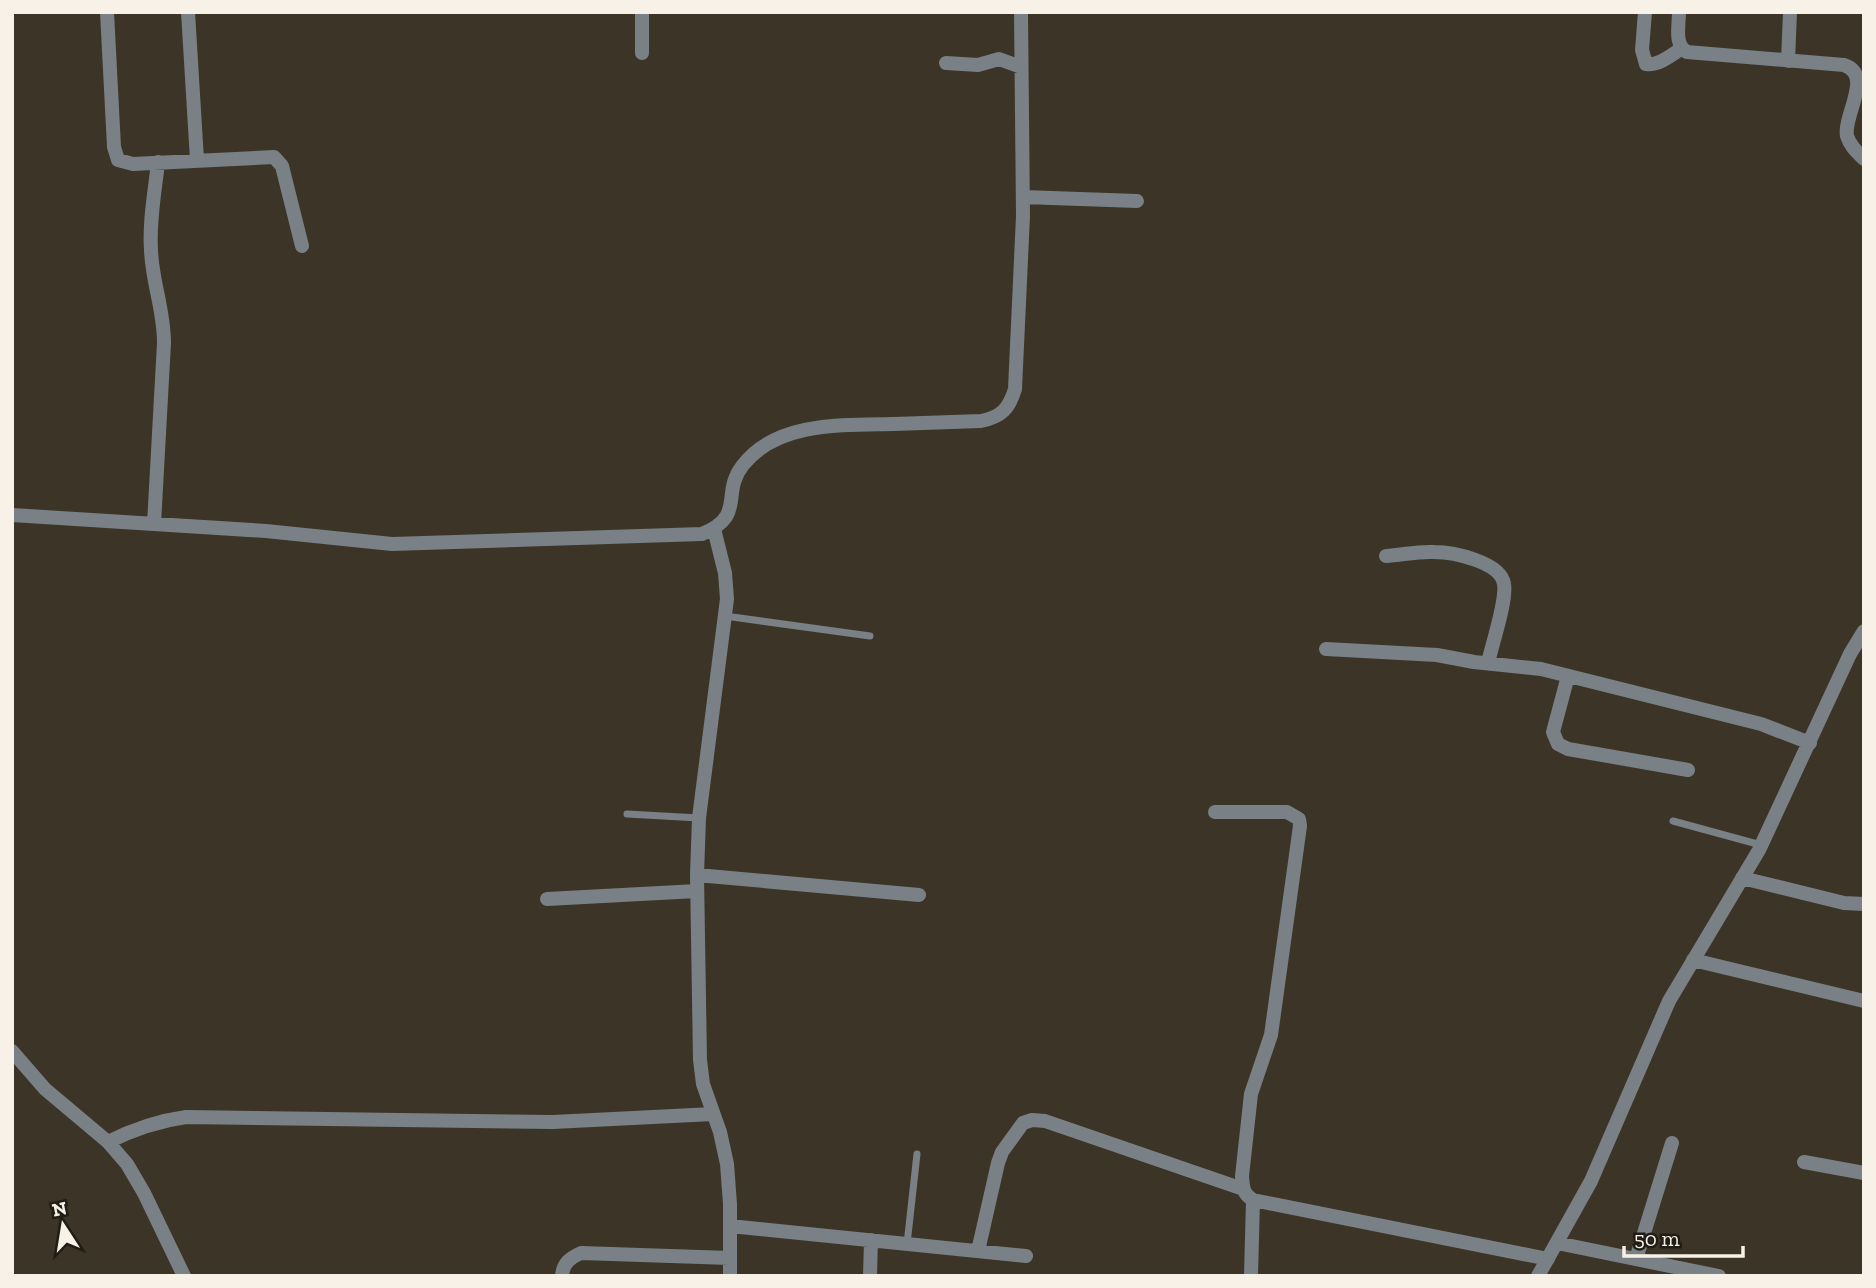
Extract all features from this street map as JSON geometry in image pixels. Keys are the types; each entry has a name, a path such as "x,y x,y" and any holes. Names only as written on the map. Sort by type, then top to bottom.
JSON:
{"street":[{"path":"107,12 115,155 118,160 125,163 274,157 279,160 302,246"},
{"path":"188,12 197,160"},
{"path":"642,12 642,54"},
{"path":"12,515 266,531 392,544 702,534 724,522 729,513 735,480 743,466 762,450 786,436 830,426 981,421 995,418 1011,403 1014,390 1023,197 1021,12"},
{"path":"1645,12 1642,50 1646,64 1661,62 1681,49"},
{"path":"1679,12 1679,42 1681,49 1687,52 1844,65 1852,68 1857,75 1857,87 1846,133 1851,146 1864,159"},
{"path":"1788,61 1790,12"},
{"path":"946,63 972,65 999,59 1021,67"},
{"path":"154,524 164,343 164,318 150,248 158,162"},
{"path":"1023,197 1137,201"},
{"path":"714,529 725,573 727,599 699,818 697,891 700,1060 703,1084 720,1132 727,1164 730,1276"},
{"path":"1386,556 1433,551 1449,553 1490,566 1501,575 1504,592 1488,663"},
{"path":"1538,1276 1591,1181 1659,1024 1693,960 1761,845 1850,654 1864,631"},
{"path":"1326,649 1414,653 1527,666 1761,724 1810,743"},
{"path":"1568,676 1553,732 1558,744 1568,749 1688,770"},
{"path":"1215,812 1287,812 1299,819 1300,826 1271,1035 1251,1094 1242,1176 1246,1196 1254,1200 1548,1259"},
{"path":"697,875 919,894"},
{"path":"1742,878 1844,903 1864,904"},
{"path":"547,899 697,891"},
{"path":"1693,960 1864,1001"},
{"path":"12,1051 45,1089 108,1142 127,1164 144,1192 184,1276"},
{"path":"108,1142 157,1121 186,1117 553,1122 713,1114"},
{"path":"978,1251 998,1163 1023,1123 1032,1120 1045,1121 1243,1189"},
{"path":"1636,1259 1672,1143"},
{"path":"1804,1162 1864,1173"},
{"path":"1251,1276 1254,1200"},
{"path":"730,1226 1026,1256"},
{"path":"870,1276 872,1240"},
{"path":"1558,1243 1719,1276"},
{"path":"562,1276 569,1258 581,1252 730,1258"}],"lane":[{"path":"725,616 870,636"},
{"path":"627,814 699,818"},
{"path":"1673,821 1761,845"},
{"path":"907,1244 917,1154"}]}
